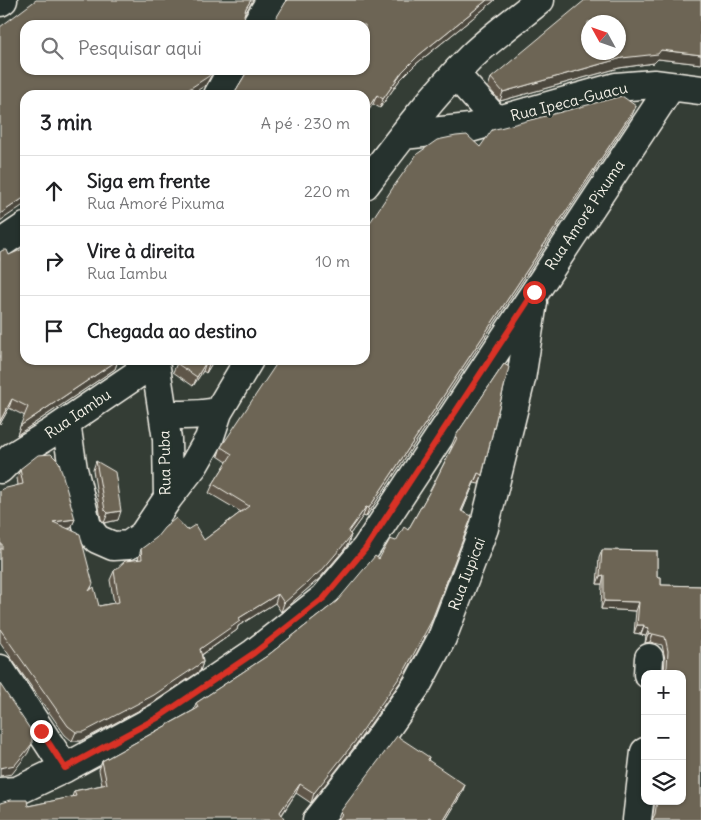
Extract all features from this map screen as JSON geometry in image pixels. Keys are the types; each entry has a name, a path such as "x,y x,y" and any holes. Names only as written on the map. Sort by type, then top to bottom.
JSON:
{"street":[{"path":"0,2 4,0"},
{"path":"259,20 271,0"},
{"path":"370,178 427,105 455,74 474,55 540,0"},
{"name":"Rua Ipeca-Guacu","path":"455,74 496,120"},
{"path":"221,90 229,75"},
{"name":"Rua Ipeca-Guacu","path":"403,135 470,128 616,87 654,84 701,90"},
{"name":"Rua Amoré Pixuma","path":"0,792 17,791 65,768 159,717 254,653 324,598 366,548 671,86"},
{"path":"0,244 20,231"},
{"name":"Rua Iupicai","path":"317,820 365,759 417,686 442,638 484,528 520,379 534,292"},
{"name":"Rua Iambu","path":"0,469 12,457 66,423 149,365"},
{"name":"Rua Puba","path":"66,423 73,468 87,526 97,539 113,546 129,545 144,535 168,498 168,456 164,414 156,365"},
{"path":"168,498 194,465 208,439 218,412 247,365"},
{"path":"164,414 183,416 218,412"},
{"path":"0,669 65,768"},
{"path":"637,820 644,760"}],"building":[{"path":"36,0 251,0 244,15 246,20 20,20 20,75 210,75 188,90 20,90 20,200 0,214 0,27"},
{"path":"287,0 487,0 419,55 402,72 383,99 377,95 370,105 370,90 236,90 245,75 370,75 370,20 275,20"},
{"path":"585,0 701,0 701,55 661,50 658,54 626,58 626,15 581,15 581,60 615,60 503,92 491,78"},
{"path":"622,96 636,106 369,508 366,507 348,532 351,535 323,569 284,603 278,594 239,618 240,621 200,649 203,662 154,695 84,732 76,732 68,726 0,629 0,549 2,549 2,544 0,544 0,491 23,484 20,469 38,455 51,454 59,462 75,519 53,522 80,534 93,584 89,591 94,587 99,606 119,602 114,571 125,561 142,559 141,549 156,538 176,518 187,530 195,525 204,540 249,506 213,484 232,454 221,447 276,365 370,365 370,222 394,186 417,154 437,140 467,135 480,147 492,130"},
{"path":"7,250 9,255 20,250 20,365 111,365 20,426 28,407 12,399 0,421 0,252"},
{"path":"504,364 509,367 482,475 478,473 461,511 472,516 431,622 406,668 356,740 314,793 300,784 280,812 285,820 0,820 0,803 11,800 27,800 28,806 76,796 74,791 107,784 102,761 198,708 196,703 267,656 337,601 375,556 379,559 390,539 396,541 404,527 408,530 457,438 455,437"},
{"path":"179,365 204,365 197,377"},
{"path":"96,461 115,472 121,511 108,513 105,510"},
{"path":"602,550 657,551 657,577 661,577 661,585 701,586 701,820 652,820 656,805 686,805 686,670 666,670 668,651 665,637 653,634 648,635 649,628 644,627 644,625 637,625 639,602 604,601 604,575 600,576"},
{"path":"0,684 32,732 32,744 15,765 0,768"},
{"path":"397,736 429,757 428,760 465,785 444,820 434,820 429,817 427,820 338,820 342,814 340,812"}],"route":[{"path":"41,731 65,768 159,717 254,653 324,598 366,548 534,292"}]}
